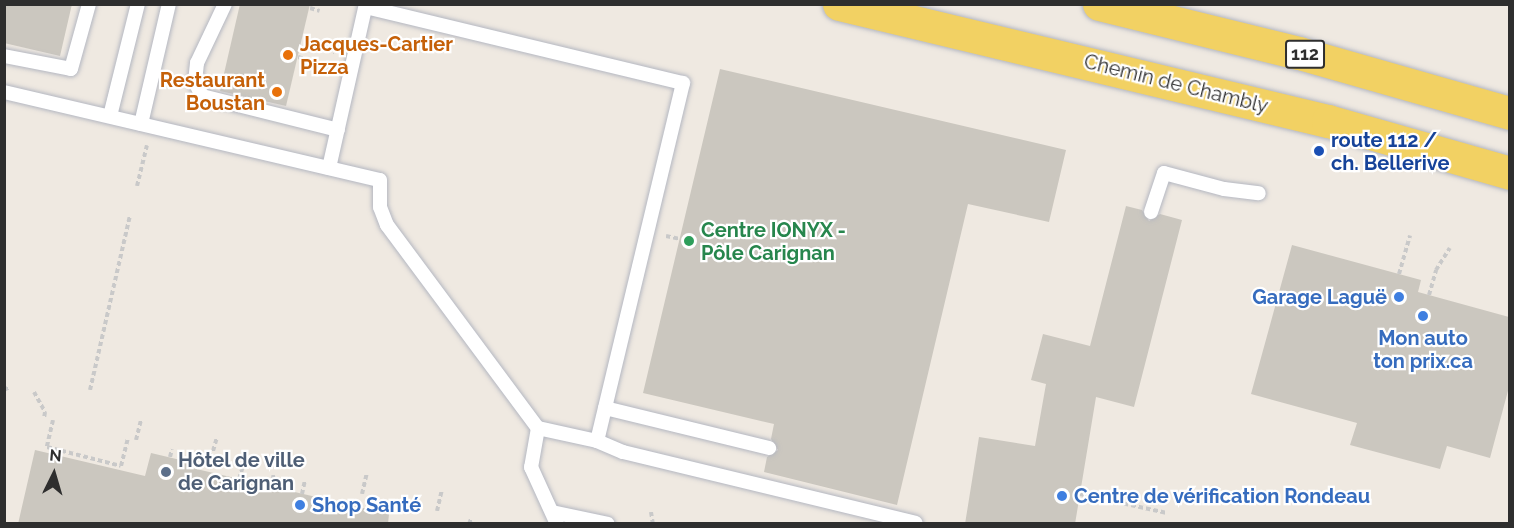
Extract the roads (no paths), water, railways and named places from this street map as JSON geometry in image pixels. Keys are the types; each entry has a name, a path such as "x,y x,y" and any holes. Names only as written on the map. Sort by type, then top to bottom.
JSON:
{"main road":[{"name":"Chemin de Chambly","path":"839,4 1328,121 1509,173"},
{"name":"112","path":"1099,4 1299,52 1509,113"}],"lane":[{"path":"4,56 71,69 89,4"},
{"path":"110,116 138,4"},
{"path":"141,124 169,4"},
{"path":"225,4 196,63 195,82 202,96 338,130"},
{"path":"329,168 366,6 683,83 597,441"},
{"path":"4,92 380,180 380,207 387,225 538,428 597,441 623,452 916,523"},
{"path":"1151,212 1164,173 1224,189 1259,194"},
{"path":"605,408 769,448"},
{"path":"538,428 531,467 554,518 608,524"}],"place":[{"name":"Jacques-Cartier Pizza","path":"288,55"},
{"name":"Restaurant Boustan","path":"277,92"},
{"name":"route 112 / ch. Bellerive","path":"1319,151"},
{"name":"Centre IONYX - Pôle Carignan","path":"689,241"},
{"name":"Garage Laguë","path":"1399,297"},
{"name":"Mon auto ton prix.ca","path":"1423,316"},
{"name":"Hôtel de ville de Carignan","path":"166,472"},
{"name":"Centre de vérification Rondeau","path":"1062,496"},
{"name":"Shop Santé","path":"300,505"}]}
